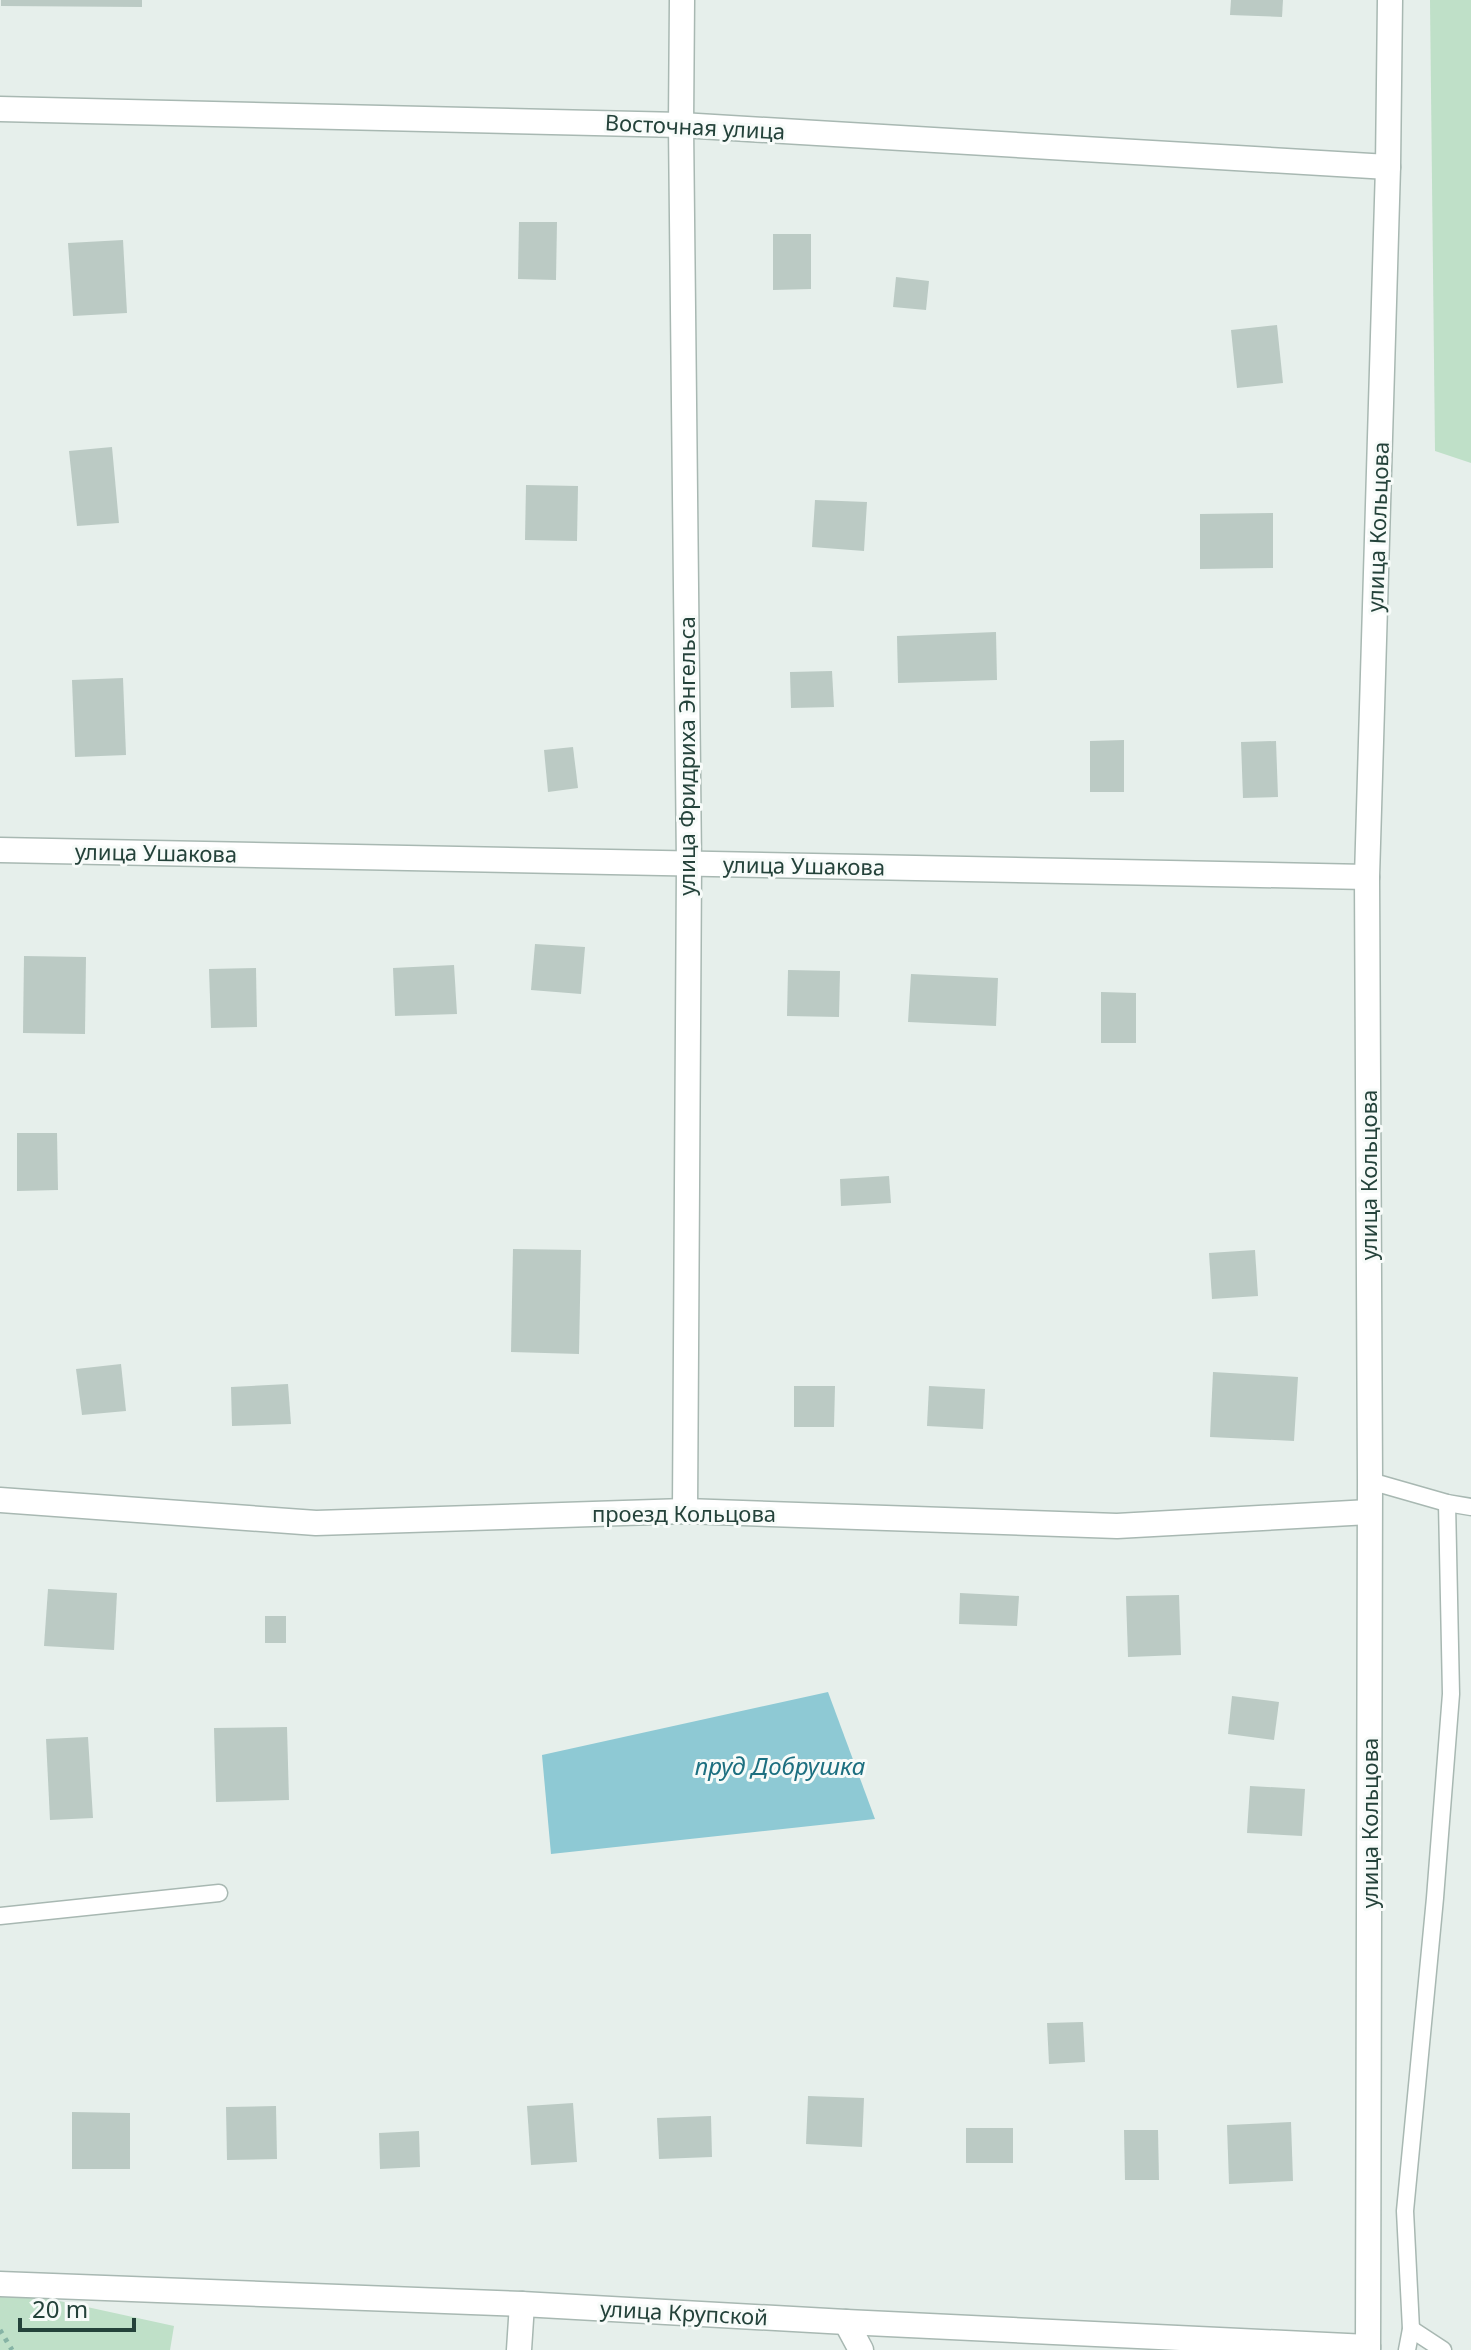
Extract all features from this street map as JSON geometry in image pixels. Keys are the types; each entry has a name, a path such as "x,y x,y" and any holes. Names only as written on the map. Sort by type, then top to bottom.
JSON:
{"street":[{"name":"улица Фридриха Энгельса","path":"682,0 689,864 685,1511"},
{"name":"улица Кольцова","path":"1368,2348 1370,1481 1367,877 1390,0"},
{"name":"Восточная улица","path":"0,109 681,125 1388,167"},
{"name":"улица Ушакова","path":"0,850 1367,877"},
{"name":"проезд Кольцова","path":"0,1500 316,1523 685,1511 1117,1526 1369,1512"},
{"name":"улица Крупской","path":"0,2284 522,2304 1368,2348"},
{"path":"519,2350 522,2304"},
{"path":"846,2322 861,2350"}],"lane":[{"path":"1370,1481 1471,1507"},
{"path":"1407,2350 1411,2329 1405,2211 1437,1882 1451,1694 1447,1503"},
{"path":"0,1916 219,1893"},
{"path":"1411,2329 1443,2350"}],"path":[{"path":"0,2330 12,2350"}],"green space":[{"path":"1430,0 1471,0 1471,463 1435,451"},
{"path":"0,2288 174,2326 170,2350 0,2350"}],"water":[{"name":"пруд Добрушка","path":"828,1692 875,1819 551,1854 542,1755"}],"building":[{"path":"1,0 142,0 142,7 1,6"},
{"path":"1231,0 1283,0 1282,17 1230,15"},
{"path":"519,222 557,222 556,280 518,279"},
{"path":"773,234 811,234 811,289 773,290"},
{"path":"123,240 127,313 73,316 68,243"},
{"path":"896,277 929,281 926,310 893,307"},
{"path":"1277,325 1283,383 1237,388 1231,330"},
{"path":"112,447 119,523 77,526 69,451"},
{"path":"526,485 578,486 577,541 525,540"},
{"path":"815,500 867,502 864,551 812,547"},
{"path":"1273,513 1273,568 1200,569 1200,514"},
{"path":"996,632 997,680 898,683 897,636"},
{"path":"832,671 834,707 791,708 790,672"},
{"path":"123,678 126,755 75,757 72,680"},
{"path":"1124,740 1124,792 1090,792 1090,741"},
{"path":"1276,741 1278,797 1243,798 1241,742"},
{"path":"573,747 578,788 548,792 544,750"},
{"path":"535,944 585,947 581,994 531,990"},
{"path":"24,956 86,957 85,1034 23,1033"},
{"path":"454,965 457,1014 395,1016 393,968"},
{"path":"256,968 257,1027 211,1028 209,969"},
{"path":"788,970 840,971 839,1017 787,1016"},
{"path":"911,974 998,978 996,1026 908,1022"},
{"path":"1101,992 1136,993 1136,1043 1101,1043"},
{"path":"17,1133 57,1133 58,1190 17,1191"},
{"path":"889,1176 891,1203 841,1206 840,1179"},
{"path":"513,1249 581,1250 579,1354 511,1352"},
{"path":"1255,1250 1258,1296 1212,1299 1209,1253"},
{"path":"121,1364 126,1411 82,1415 76,1369"},
{"path":"1213,1372 1298,1377 1294,1441 1210,1437"},
{"path":"288,1384 291,1424 232,1426 231,1387"},
{"path":"794,1386 835,1386 834,1427 794,1427"},
{"path":"929,1386 985,1389 983,1429 927,1426"},
{"path":"48,1589 117,1593 114,1650 44,1646"},
{"path":"960,1593 1019,1596 1017,1626 959,1624"},
{"path":"1179,1595 1181,1655 1128,1657 1126,1596"},
{"path":"265,1616 286,1616 286,1643 265,1643"},
{"path":"1232,1696 1279,1702 1274,1740 1228,1734"},
{"path":"287,1727 289,1800 216,1802 214,1728"},
{"path":"88,1737 93,1818 50,1820 46,1739"},
{"path":"1250,1786 1305,1789 1302,1836 1247,1833"},
{"path":"1083,2022 1085,2062 1049,2064 1047,2023"},
{"path":"808,2096 864,2098 862,2147 806,2144"},
{"path":"573,2103 577,2162 531,2165 527,2106"},
{"path":"276,2106 277,2159 227,2160 226,2107"},
{"path":"72,2112 130,2113 130,2169 72,2169"},
{"path":"711,2116 712,2157 659,2159 657,2118"},
{"path":"1291,2122 1293,2181 1229,2184 1227,2125"},
{"path":"966,2128 1013,2128 1013,2163 966,2163"},
{"path":"1124,2130 1158,2130 1159,2180 1125,2180"},
{"path":"419,2131 420,2167 380,2169 379,2133"}]}
